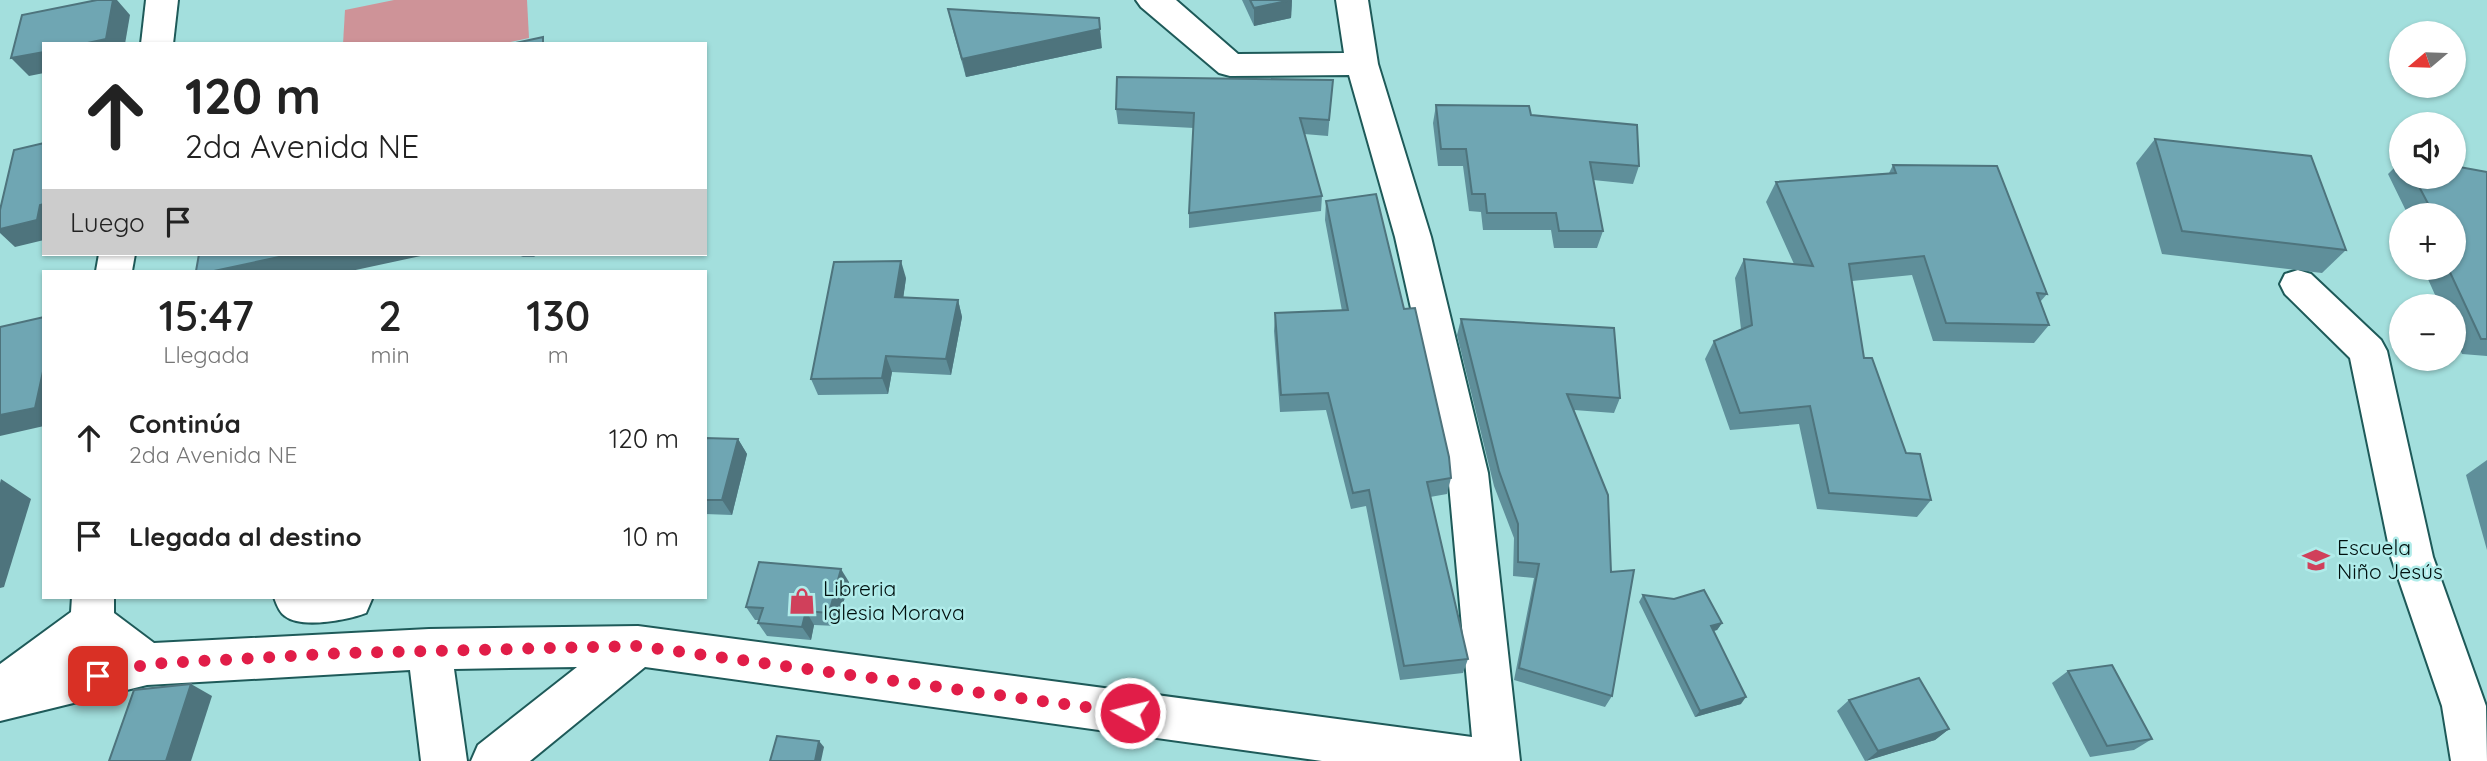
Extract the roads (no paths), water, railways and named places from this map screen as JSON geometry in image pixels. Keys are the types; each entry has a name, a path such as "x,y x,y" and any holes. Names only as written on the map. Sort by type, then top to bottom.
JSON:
{"street":[{"path":"157,42 163,0"},
{"path":"1152,0 1157,1 1230,65 1362,64"},
{"path":"1352,0 1362,64 1413,237 1468,473 1497,761"},
{"path":"2298,284 2368,351 2412,557 2464,706 2474,761"},
{"path":"297,599 300,603 341,599"},
{"path":"345,653 351,599"},
{"path":"0,691 92,609 148,664"},
{"path":"0,700 148,664 429,649 638,646 1485,761"},
{"path":"494,761 638,646"},
{"path":"429,649 444,761"}],"place":[{"name":"Escuela Niño Jesús","path":"2316,560"},
{"name":"Libreria Iglesia Morava","path":"802,601"}]}
